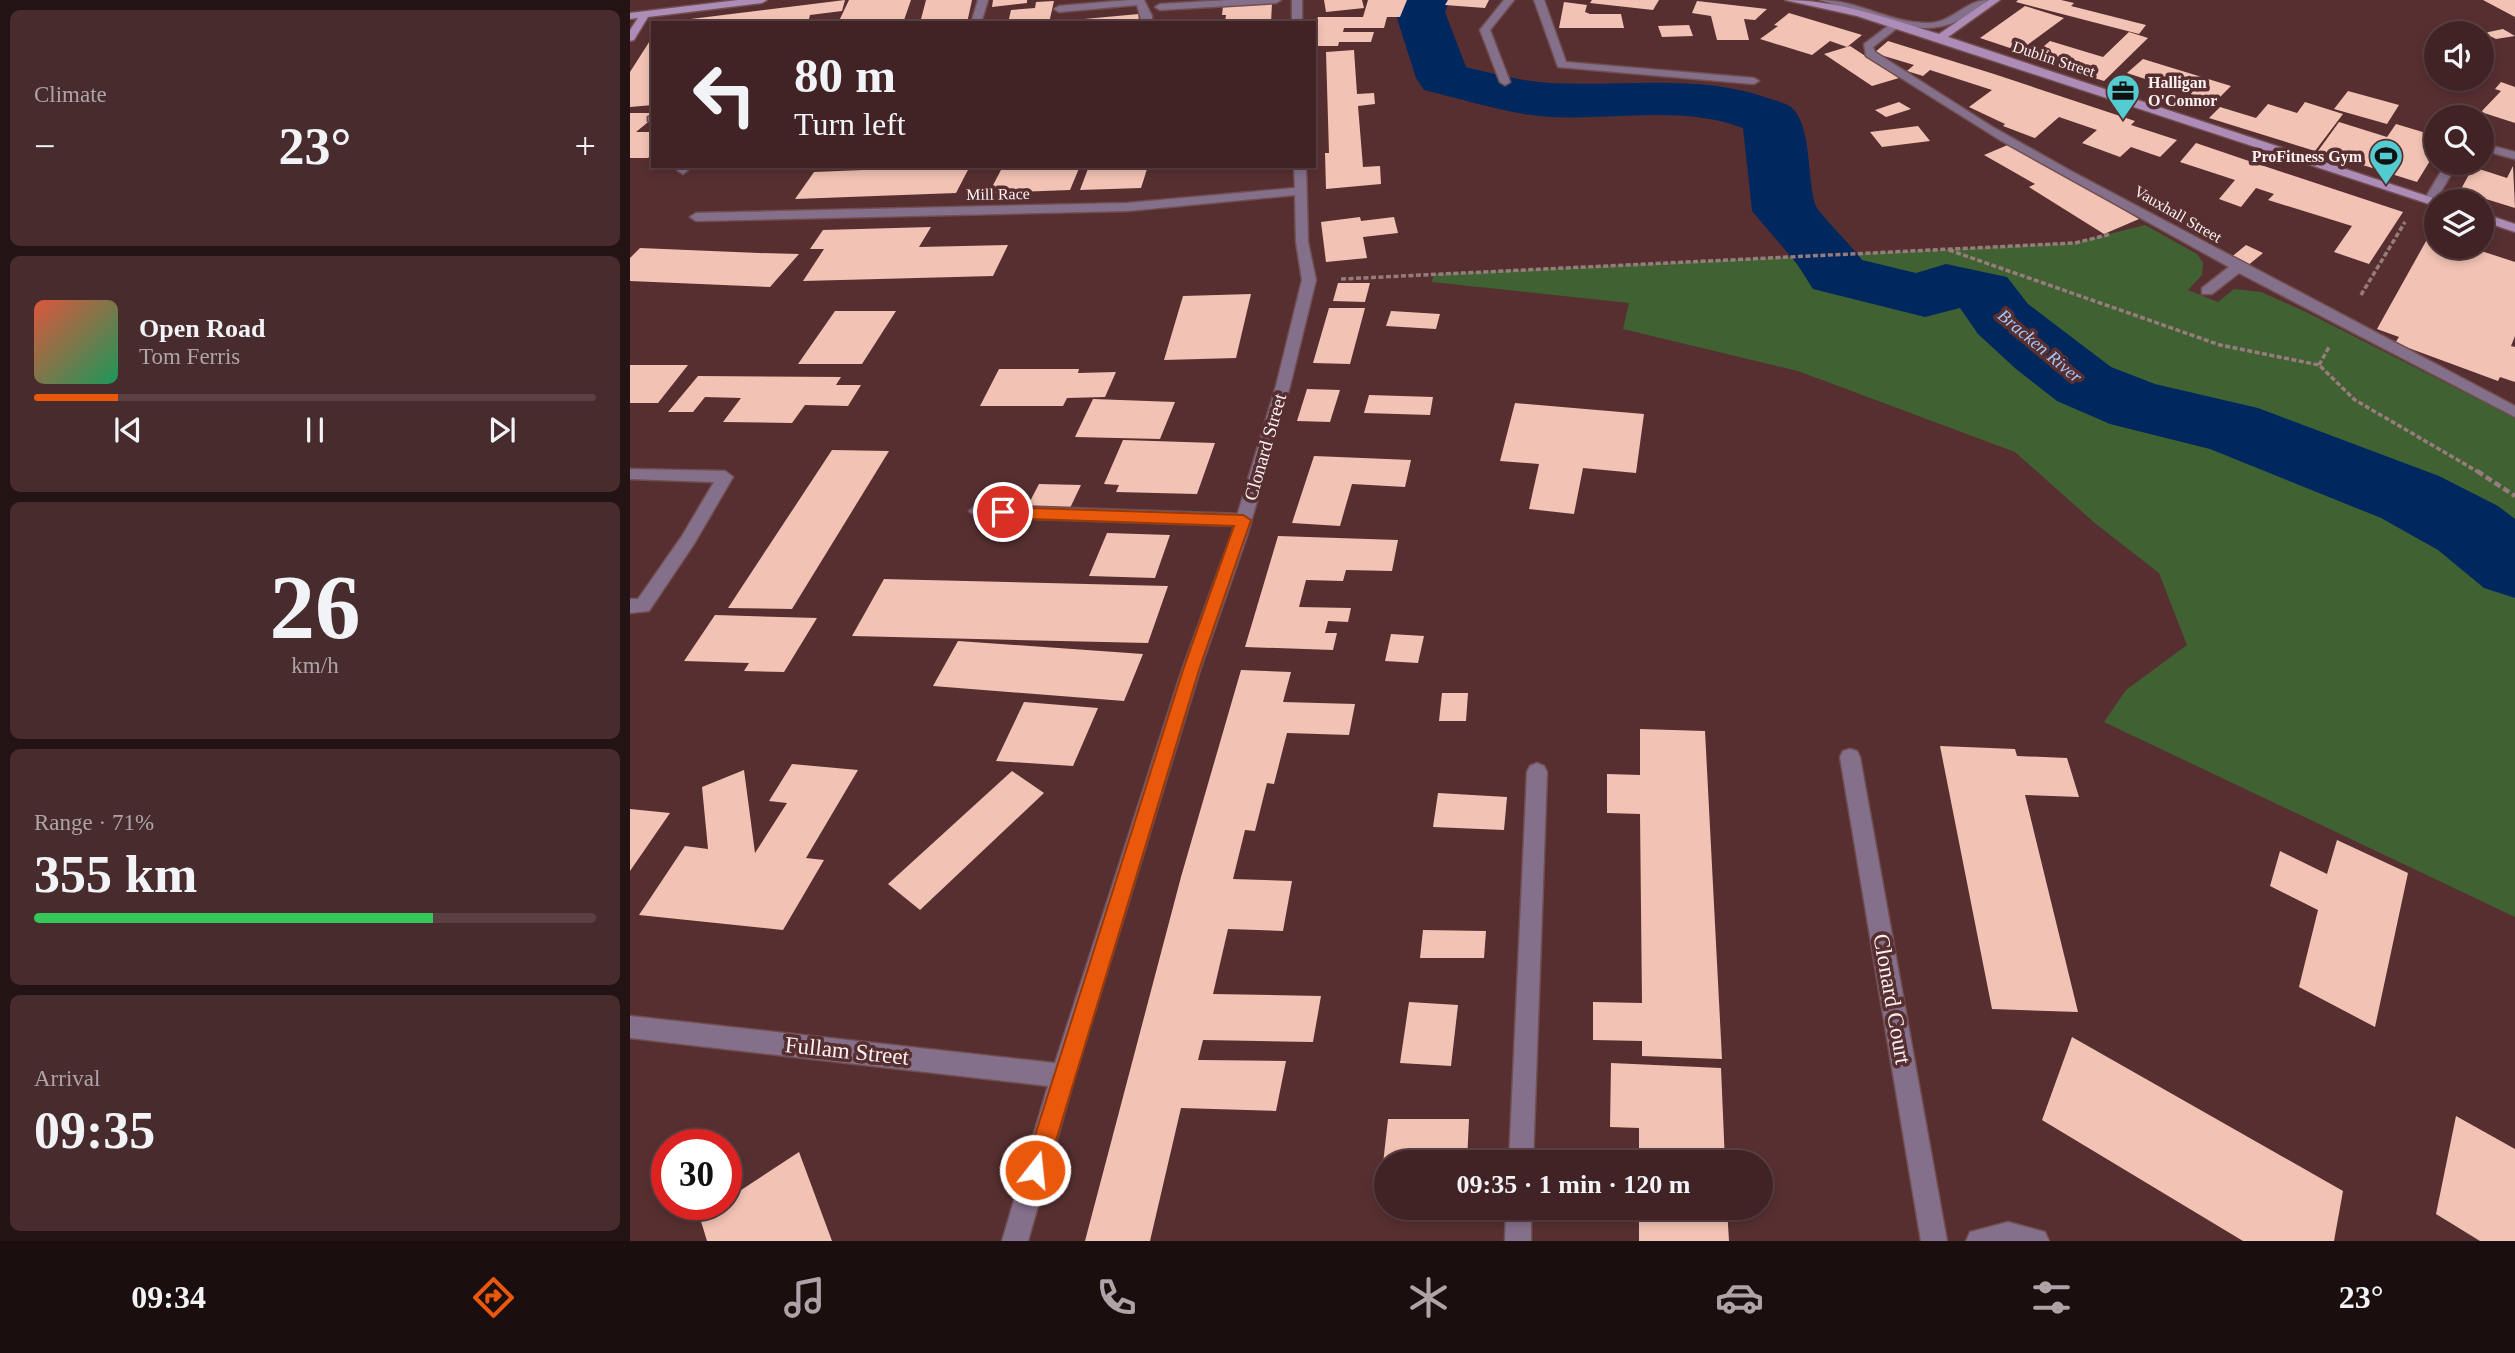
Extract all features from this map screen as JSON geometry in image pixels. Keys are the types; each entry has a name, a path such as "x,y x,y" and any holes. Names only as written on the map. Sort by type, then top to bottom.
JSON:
{"main road":[{"path":"630,16 762,0"},
{"name":"Dublin Street","path":"1790,0 1826,1 2424,198"},
{"path":"1940,38 1996,0"},
{"path":"630,38 645,14"},
{"path":"2494,221 2515,228"}],"street":[{"path":"977,21 983,0"},
{"path":"1160,7 1276,0"},
{"path":"1297,0 1297,21"},
{"path":"1504,82 1485,30 1509,0"},
{"path":"1539,0 1562,65 1754,81"},
{"path":"1826,1 1898,21 1937,26 1983,0"},
{"path":"1059,9 1139,1 1147,21"},
{"name":"Vauxhall Street","path":"1896,25 1868,46 1870,54 1913,78 1964,115 2238,267 2515,412"},
{"path":"2494,150 2515,156"},
{"name":"Clonard Street","path":"1015,1241 1063,1076 1191,670 1243,520 1283,386 1309,280 1302,242 1300,168"},
{"name":"Mill Race","path":"696,217 1127,207 1300,191"},
{"path":"2207,291 2238,267"},
{"path":"630,474 725,477 688,540 643,606 630,606"},
{"path":"976,512 1243,520"},
{"name":"Clonard Court","path":"1850,757 1934,1241"},
{"path":"1521,1150 1537,772"},
{"name":"Fullam Street","path":"630,1027 1063,1076"},
{"path":"1518,1241 1519,1220"},
{"path":"1979,1241 2008,1235 2036,1241"}],"path":[{"path":"2319,365 2411,211"},
{"path":"1309,280 2075,243 2160,222"},
{"path":"1944,248 2220,345 2319,365 2333,384 2358,405 2430,442 2515,496"}],"green space":[{"path":"2145,225 2197,254 2203,263 2202,275 2188,290 2218,302 2234,289 2261,292 2515,418 2515,917 2104,722 2126,690 2187,645 2159,573 2096,524 2015,452 1798,371 1623,329 1629,303 1432,282 1434,274 2074,243"}],"building":[{"path":"845,0 842,11 810,15 808,21 674,21"},
{"path":"849,0 911,0 904,21 839,21"},
{"path":"926,0 972,0 967,21 921,21"},
{"path":"993,0 1027,0 1027,3 992,7"},
{"path":"1324,0 1362,0 1364,8 1326,12"},
{"path":"1368,0 1407,0 1400,17 1387,17 1384,28 1344,28 1343,32 1374,32 1371,42 1339,42 1338,46 1316,46 1318,17 1363,17"},
{"path":"1448,0 1489,0 1485,8 1445,5"},
{"path":"1592,0 1659,0 1653,10 1590,3"},
{"path":"2061,0 2074,3 2071,6 2146,25 2139,34 2016,2"},
{"path":"2483,0 2515,0 2515,17"},
{"path":"1054,1 1049,21 1008,21 1011,10 1035,8 1036,2"},
{"path":"1697,1 1767,9 1755,20 1744,19 1749,40 1717,40 1711,16 1692,13"},
{"path":"1564,2 1587,5 1585,12 1590,14 1621,14 1624,28 1559,28"},
{"path":"1272,3 1271,21 1225,21 1226,15 1222,15 1223,6"},
{"path":"2025,6 2064,18 2019,51 1980,38"},
{"path":"1789,13 1862,35 1847,47 1830,41 1812,55 1760,39 1778,26 1774,25"},
{"path":"1139,14 1138,21 1062,21"},
{"path":"1689,25 1693,36 1662,37 1658,26"},
{"path":"2503,29 2515,36 2496,39 2494,31"},
{"path":"2129,32 2148,38 2104,81 2030,58 2050,41 2103,57"},
{"path":"651,39 651,105 630,107 630,72"},
{"path":"1888,41 2135,121 2131,125 2177,140 2160,157 2131,147 2120,157 2082,143 2097,130 2059,117 2035,138 2003,126 2005,124 1969,107 1992,90 1930,70 1923,76 1907,71 1914,65 1874,53"},
{"path":"1850,46 1899,78 1872,86 1824,54"},
{"path":"1354,50 1357,94 1374,93 1375,104 1358,106 1363,167 1380,166 1381,184 1326,189 1325,153 1329,153 1326,52"},
{"path":"2143,59 2231,86 2215,102 2127,73"},
{"path":"2501,82 2515,87 2515,123 2494,116 2494,105 2488,105 2501,91 2495,89"},
{"path":"2348,91 2399,105 2387,124 2334,109"},
{"path":"1899,102 1911,109 1886,117 1875,110"},
{"path":"2305,102 2343,114 2315,151 2209,118 2220,107 2256,118 2268,104 2297,113"},
{"path":"630,113 651,113 651,120 636,132 651,132 651,156 630,158"},
{"path":"2339,122 2387,137 2396,124 2424,132 2424,171 2417,182 2318,151"},
{"path":"1918,126 1930,141 1882,147 1870,132"},
{"path":"2196,143 2403,212 2369,264 2334,252 2352,226 2268,200 2274,194 2256,188 2241,207 2219,199 2235,180 2180,162"},
{"path":"2010,144 2139,219 2104,234 2029,187 2035,184 1984,155"},
{"path":"2513,166 2515,208 2494,202 2494,189 2461,189 2469,175 2494,174 2507,178"},
{"path":"969,168 956,193 795,199 814,172"},
{"path":"1002,168 1079,168 1070,190 989,193"},
{"path":"1088,168 1147,168 1141,188 1080,190"},
{"path":"1360,217 1361,221 1394,217 1398,233 1363,237 1367,258 1326,262 1321,222"},
{"path":"931,227 919,247 1008,245 993,276 803,281 824,249 810,249 823,230"},
{"path":"2246,245 2263,253 2246,267 2229,259"},
{"path":"2424,245 2424,259 2494,259 2494,255 2515,262 2515,336 2511,346 2515,347 2515,382 2500,377 2498,381 2395,343 2399,337 2377,329"},
{"path":"640,248 799,254 770,287 630,281 630,258"},
{"path":"1338,283 1370,283 1365,302 1333,301"},
{"path":"1251,294 1236,358 1164,360 1183,296"},
{"path":"1329,308 1365,308 1350,364 1313,363"},
{"path":"835,311 896,311 862,364 798,364"},
{"path":"1391,311 1440,314 1436,329 1386,326"},
{"path":"630,365 688,365 658,403 630,403"},
{"path":"999,369 1116,372 1105,397 1067,398 1063,406 980,406"},
{"path":"698,376 841,377 836,385 861,385 848,406 805,405 792,423 723,422 741,398 705,397 693,412 668,412"},
{"path":"1307,389 1340,390 1330,422 1297,421"},
{"path":"1369,395 1433,397 1430,415 1364,413"},
{"path":"1093,399 1175,402 1160,439 1075,437"},
{"path":"1515,403 1644,414 1636,473 1583,468 1574,514 1529,509 1539,464 1500,461"},
{"path":"1123,440 1215,443 1197,494 1116,492 1119,485 1104,484"},
{"path":"832,450 889,451 792,609 728,608"},
{"path":"1314,456 1411,460 1405,487 1352,484 1340,526 1292,523"},
{"path":"1039,484 1081,485 1070,508 1027,507"},
{"path":"1107,533 1170,535 1155,578 1089,576"},
{"path":"1278,536 1398,540 1392,571 1346,570 1343,581 1306,580 1299,607 1351,608 1348,622 1328,621 1325,633 1337,633 1333,650 1245,647"},
{"path":"884,579 1168,586 1148,643 852,636"},
{"path":"715,615 817,618 784,672 744,671 749,663 684,661"},
{"path":"1391,634 1424,636 1418,663 1385,661"},
{"path":"958,641 1143,654 1124,701 933,686"},
{"path":"1241,670 1291,672 1283,702 1355,704 1349,735 1287,733 1274,784 1267,783 1255,831 1245,830 1233,879 1292,881 1283,931 1228,929 1213,994 1321,996 1313,1042 1203,1040 1198,1060 1286,1061 1276,1111 1181,1108 1150,1241 1085,1241 1181,877"},
{"path":"1442,693 1468,693 1466,721 1439,721"},
{"path":"1024,702 1098,708 1073,766 996,761"},
{"path":"1640,729 1705,731 1722,1059 1642,1056 1642,1041 1593,1040 1593,1002 1642,1003 1640,814 1607,813 1607,774 1640,775"},
{"path":"1940,746 2015,749 2017,756 2067,758 2079,797 2025,795 2078,1012 1992,1009"},
{"path":"792,764 858,770 806,858 824,860 783,930 639,915 685,846 708,849 702,787 744,770 755,853 787,803 769,801"},
{"path":"1012,771 1044,793 920,910 888,884"},
{"path":"1438,793 1507,797 1504,830 1433,827"},
{"path":"630,809 670,813 630,871"},
{"path":"2337,840 2408,873 2375,1027 2299,987 2318,910 2270,886 2280,851 2327,874"},
{"path":"1423,930 1486,931 1484,958 1420,958"},
{"path":"1409,1002 1458,1005 1451,1066 1400,1063"},
{"path":"2072,1037 2343,1191 2334,1241 2243,1241 2042,1120"},
{"path":"1611,1063 1721,1068 1724,1150 1639,1150 1639,1128 1610,1127"},
{"path":"2456,1116 2515,1149 2515,1241 2480,1241 2436,1214"},
{"path":"1388,1119 1469,1119 1468,1150 1385,1150"},
{"path":"799,1152 832,1241 707,1241 701,1220 742,1220 742,1189"},
{"path":"1639,1220 1728,1220 1729,1241 1639,1241"}],"waterway":[{"name":"Bracken River","path":"1425,0 1420,12 1443,78 1521,97 1551,100 1681,99 1743,108 1770,118 1776,142 1784,211 1825,255 1837,275 1925,296 1946,285 1983,292 2003,319 2042,353 2084,384 2137,406 2230,427 2410,497 2468,528 2515,565"}],"place":[{"name":"Halligan O'Connor","path":"2123,121"},
{"name":"ProFitness Gym","path":"2386,186"}],"route":[{"path":"1003,512 1243,520 1191,670 1035,1170"}]}
